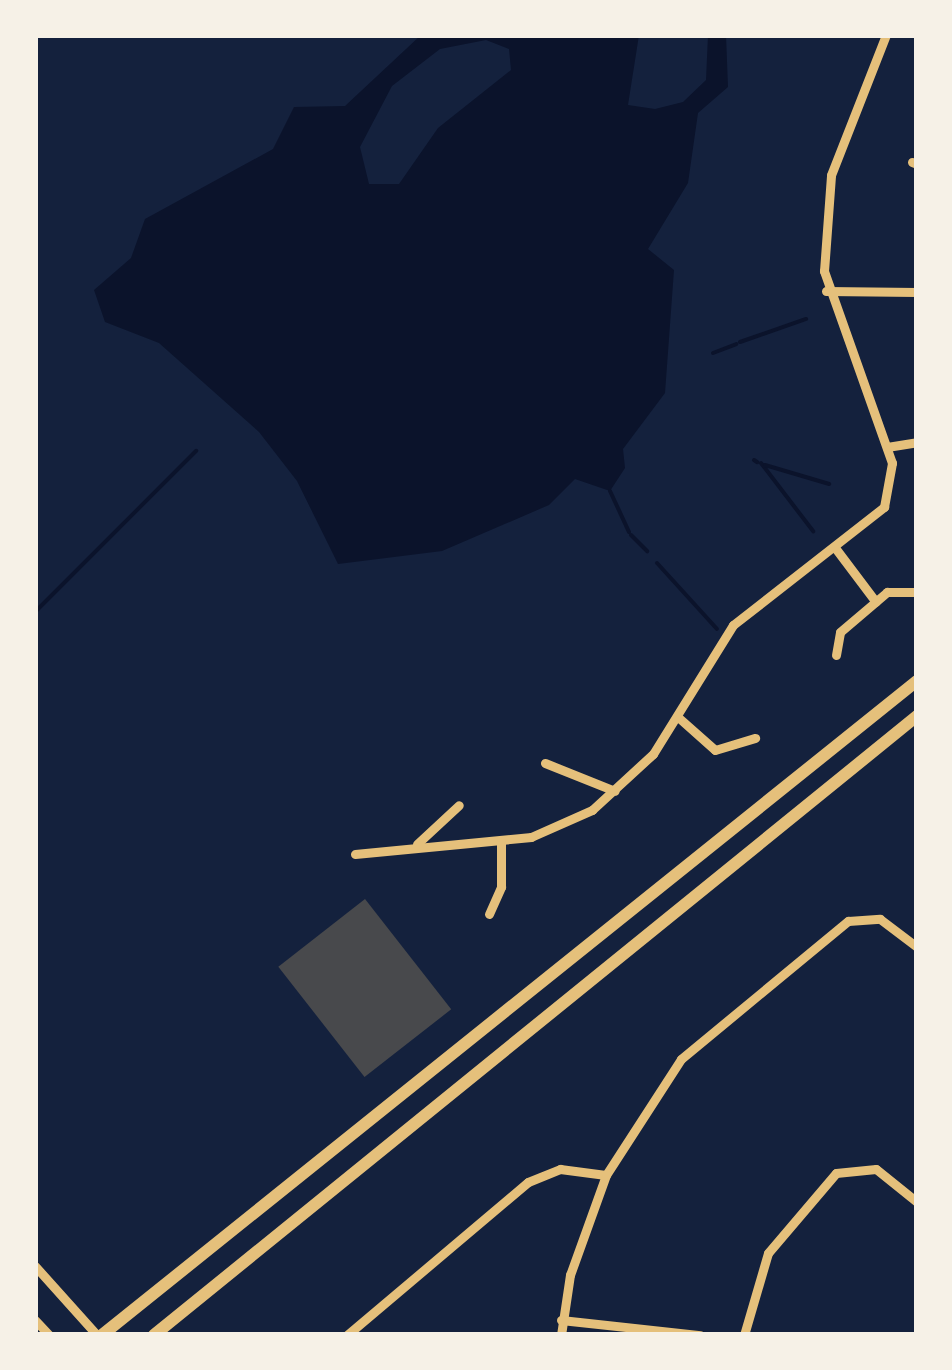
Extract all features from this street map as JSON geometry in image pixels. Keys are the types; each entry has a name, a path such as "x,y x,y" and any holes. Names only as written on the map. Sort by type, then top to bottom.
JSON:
{"main road":[{"path":"100,1335 917,681"},
{"path":"154,1335 917,716"}],"street":[{"path":"356,854 417,844 501,841 580,817 615,790 679,718 733,625 836,550 888,500 887,446 826,291 826,190 886,35"},
{"path":"826,291 917,292"},
{"path":"887,446 917,442"},
{"path":"836,550 876,602"},
{"path":"836,655 840,632 876,602 895,588 917,592"},
{"path":"679,718 716,750 755,738"},
{"path":"546,763 615,790"},
{"path":"417,844 459,806"},
{"path":"489,914 502,887 501,841"},
{"path":"561,1335 561,1320 606,1175 681,1059 841,925 880,919 917,946"},
{"path":"744,1335 768,1252 836,1174 869,1166 917,1202"},
{"path":"346,1335 528,1182 560,1169 606,1175"},
{"path":"35,1266 100,1335"},
{"path":"35,1320 49,1335"},
{"path":"561,1320 700,1335"}],"water":[{"path":"421,35 639,35 628,105 655,109 683,102 706,80 708,35 726,35 728,87 698,113 688,183 648,249 674,270 665,393 623,449 625,468 610,491 575,479 549,505 442,551 338,564 297,481 259,432 159,343 105,322 94,290 131,258 145,219 273,149 294,107 345,106","holes":["486,40 509,49 511,70 438,128 399,184 369,184 360,147 392,86 440,49"]}],"building":[{"path":"365,899 451,1009 365,1077 278,967"}],"waterway":[{"path":"740,342 806,319"},
{"path":"713,353 736,344"},
{"path":"35,612 196,451"},
{"path":"761,463 813,531"},
{"path":"765,465 829,484"},
{"path":"610,491 629,532"},
{"path":"631,535 647,551"},
{"path":"657,563 717,629"}]}
